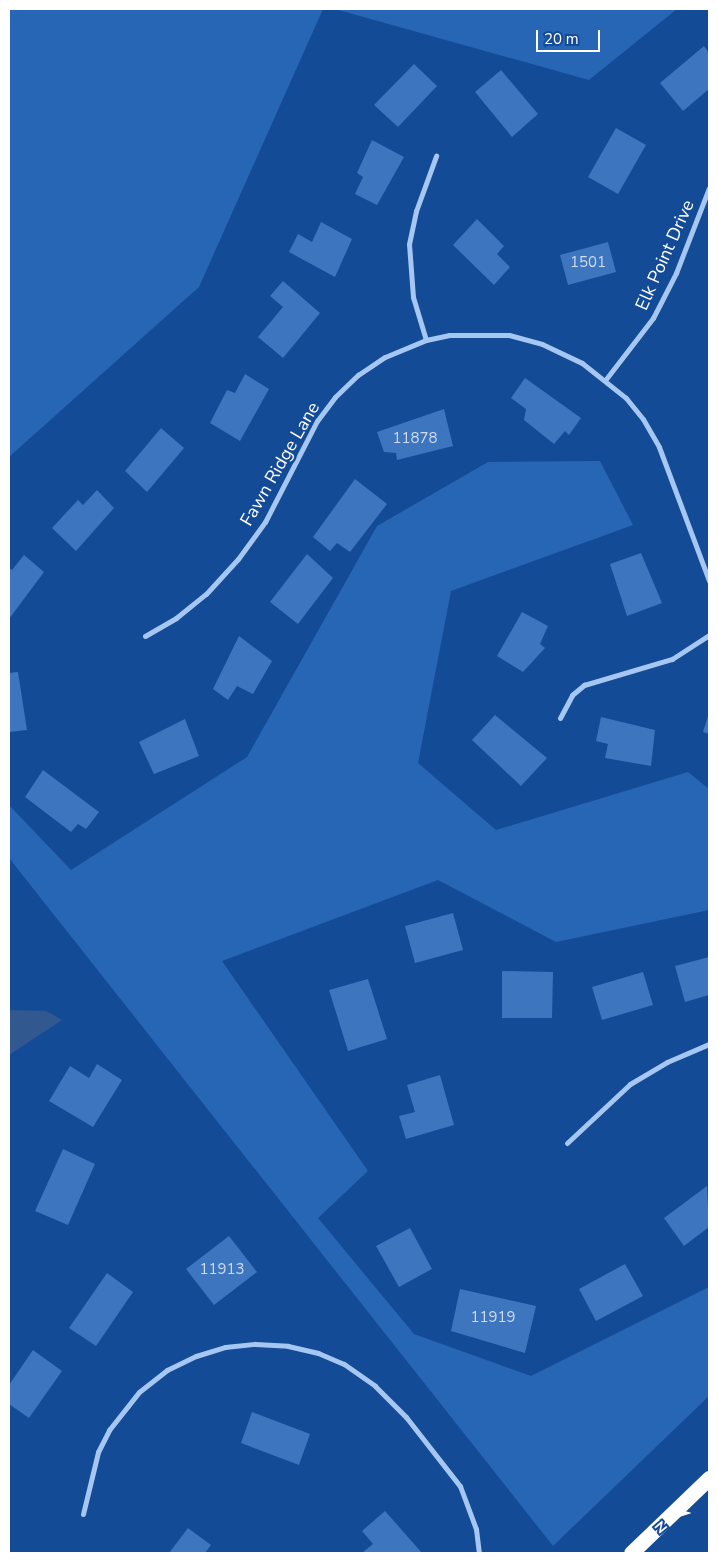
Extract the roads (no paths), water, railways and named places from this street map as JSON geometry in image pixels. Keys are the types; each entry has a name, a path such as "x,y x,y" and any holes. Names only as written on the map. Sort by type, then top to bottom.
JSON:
{"highway":[{"path":"631,1553 709,1478"}],"street":[{"path":"426,340 413,298 409,244 416,211 436,156"},
{"name":"Elk Point Drive","path":"606,379 653,318 676,273 709,188"},
{"name":"Fawn Ridge Lane","path":"145,636 176,618 206,594 238,559 265,522 317,421 335,397 358,375 385,357 426,340 478,333 509,335 542,344 606,379 643,419 658,447 709,581"},
{"path":"560,718 572,695 584,685 672,659 709,635"},
{"path":"567,1143 630,1084 667,1062 709,1044"},
{"path":"83,1514 98,1452 109,1430 139,1392 168,1370 196,1356 255,1344 288,1346 318,1353 344,1364 375,1386 406,1417 460,1486 476,1529 478,1553"}]}
